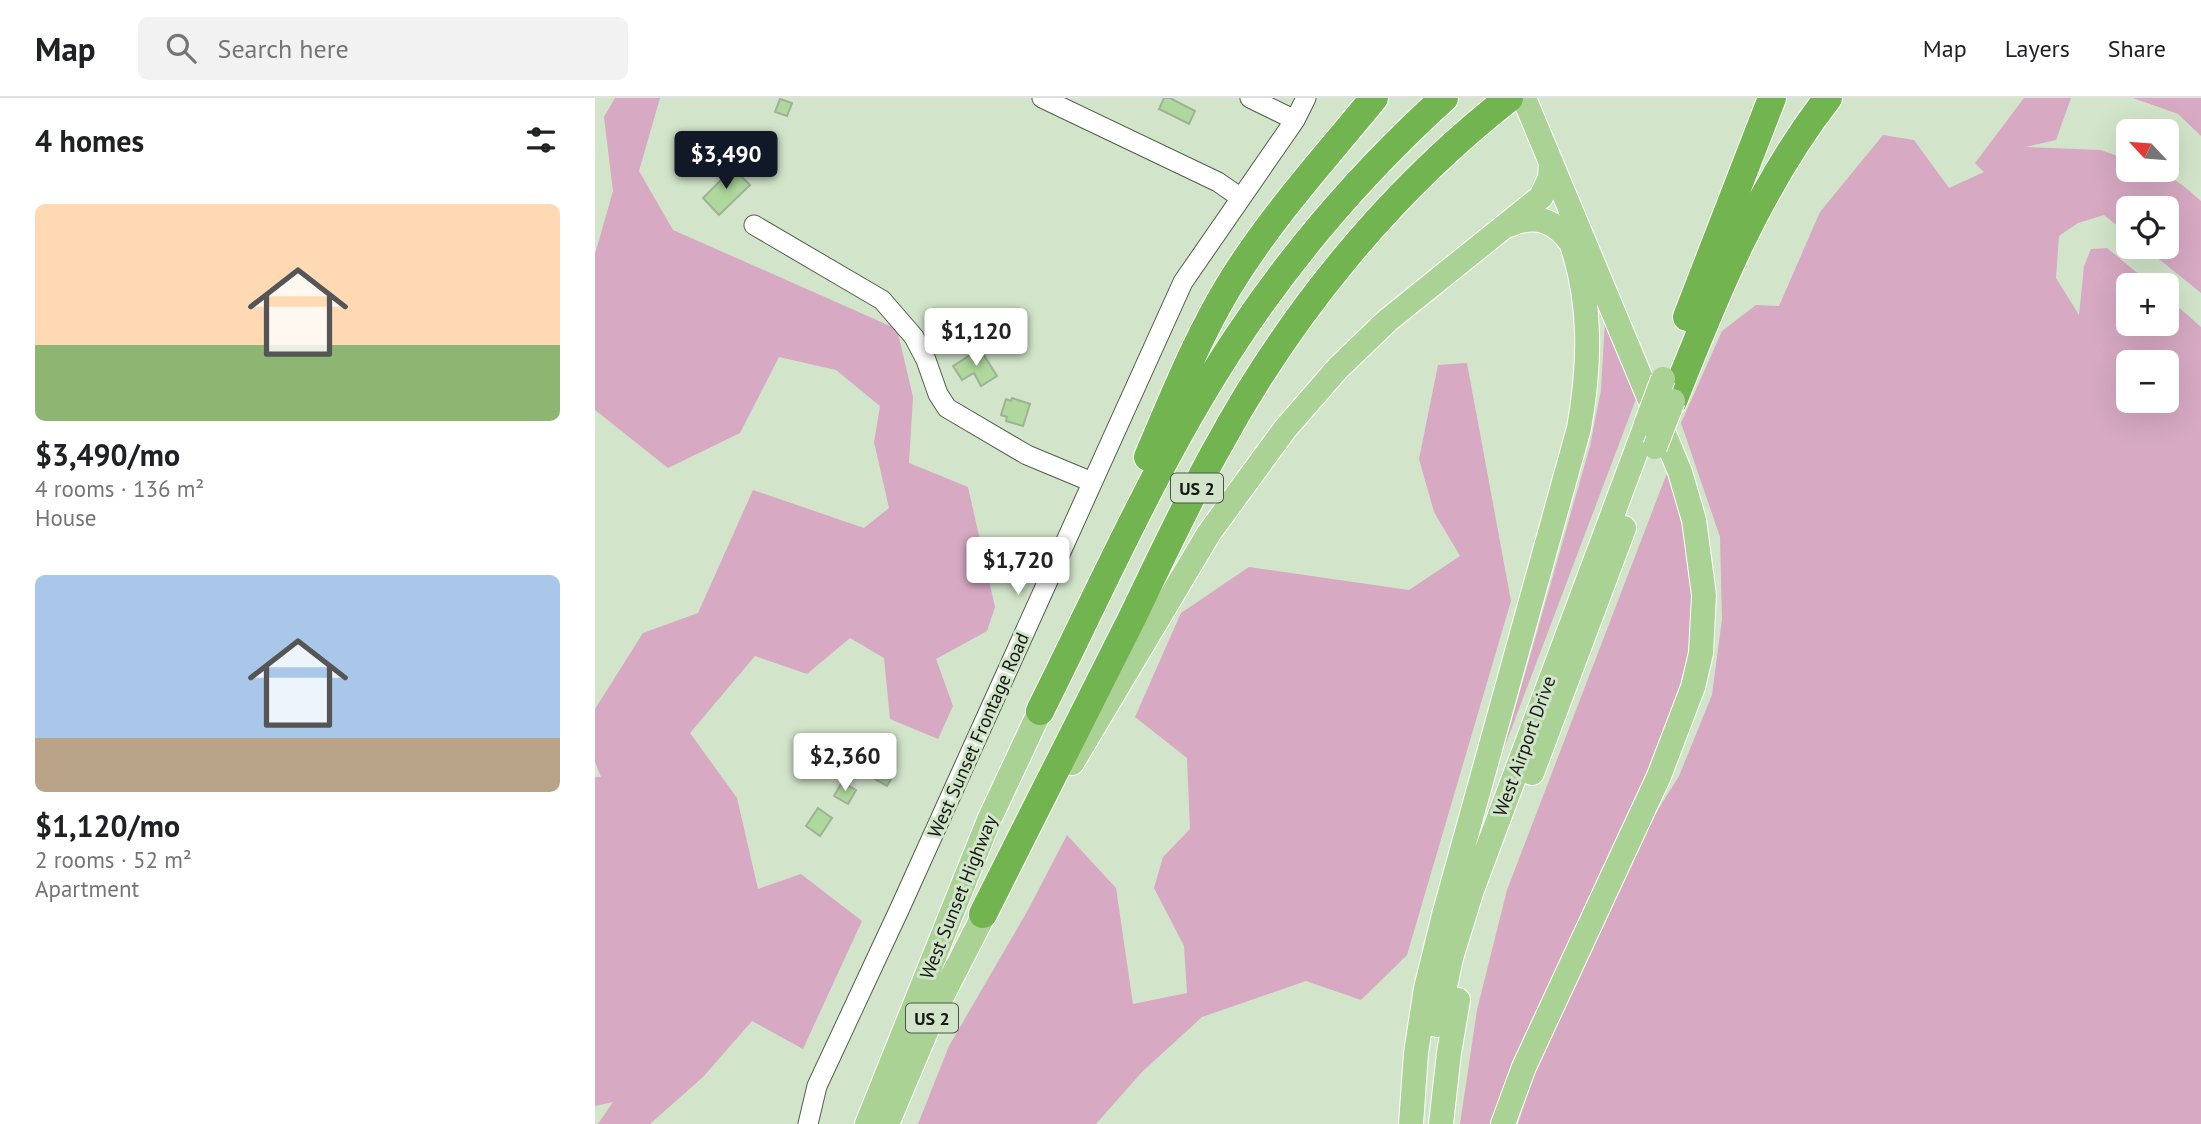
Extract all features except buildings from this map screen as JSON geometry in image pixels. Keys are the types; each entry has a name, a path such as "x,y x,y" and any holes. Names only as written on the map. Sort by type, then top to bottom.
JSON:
{"highway":[{"path":"1040,711 1107,548 1217,305 1259,240 1374,98"},
{"name":"US 2","path":"1040,711 1159,472 1239,334 1327,219 1367,174 1444,98"},
{"path":"1668,390 1772,98"},
{"path":"1668,390 1762,200 1828,98"},
{"name":"US 2","path":"983,914 1216,450 1249,392 1293,324 1346,256 1385,212 1503,104"}],"main road":[{"path":"1411,1124 1416,1053 1426,988 1579,428 1586,390 1588,336 1581,280 1550,173 1524,98"},
{"path":"1503,104 1550,173 1680,472 1694,520 1704,595 1701,653 1684,717 1524,1067 1503,1124"},
{"name":"West Sunset Highway","path":"887,1124 936,1008 983,914 1209,533 1263,455 1323,384 1367,339 1408,302 1538,200 1550,173"},
{"path":"1499,230 1517,221 1537,219 1559,228 1572,244"},
{"name":"West Airport Drive","path":"1425,1124 1436,1031 1460,925 1549,678 1668,390"},
{"name":"West Airport Drive","path":"1441,1124 1455,1015 1482,909 1650,436"},
{"name":"West Sunset Highway","path":"867,1124 989,820 1040,711"}],"street":[{"path":"1042,98 1218,182 1241,198"},
{"path":"1250,98 1295,120"},
{"name":"West Sunset Frontage Road","path":"808,1124 817,1086 1183,282 1295,120 1306,98"},
{"path":"754,225 881,300 914,337 926,360 938,394 947,408 1027,455 1092,482"}],"shaded area":[{"path":"615,98 660,98 639,171 673,230 897,329 913,397 909,463 968,487 995,607 987,631 936,659 953,706 938,739 890,719 884,658 850,638 807,674 755,656 690,733 737,798 758,889 801,874 862,921 803,1049 752,1021 703,1077 650,1124 598,1124 613,1102 595,1106 595,777 601,777 595,762 595,709 643,633 698,613 753,490 864,528 889,508 874,442 880,406 836,370 779,357 740,433 668,468 595,410 595,254 613,191 604,117"},
{"path":"2024,98 2071,98 2056,140 2026,147 2101,150 2116,156 2116,182 2177,182 2201,201 2201,293 2159,259 2179,259 2179,196 2116,196 2116,224 2104,215 2078,223 2059,236 2056,278 2079,315 2084,266 2091,249 2107,248 2116,255 2116,259 2120,259 2137,273 2116,273 2116,336 2179,336 2179,308 2201,327 2201,1124 1518,1124 1534,1074 1652,819 1679,776 1712,695 1722,619 1720,537 1681,423 1722,331 1756,305 1779,306 1820,212 1883,135 1914,140 1949,188 1984,172 1975,163"},
{"path":"2133,98 2201,98 2201,136 2178,114"},
{"path":"1605,320 1636,399 1503,751 1590,446 1601,390"},
{"path":"1467,363 1511,601 1407,955 1361,1000 1306,981 1202,1017 1142,1072 1096,1124 918,1124 949,1046 1028,910 1067,835 1116,888 1133,1004 1187,993 1184,946 1154,888 1163,857 1190,829 1187,758 1135,717 1181,613 1249,567 1409,590 1460,556 1434,512 1419,459 1438,365"},
{"path":"1667,473 1684,524 1692,592 1688,653 1673,713 1650,774 1515,1058 1490,1124 1460,1124 1477,1010 1507,890"}]}
